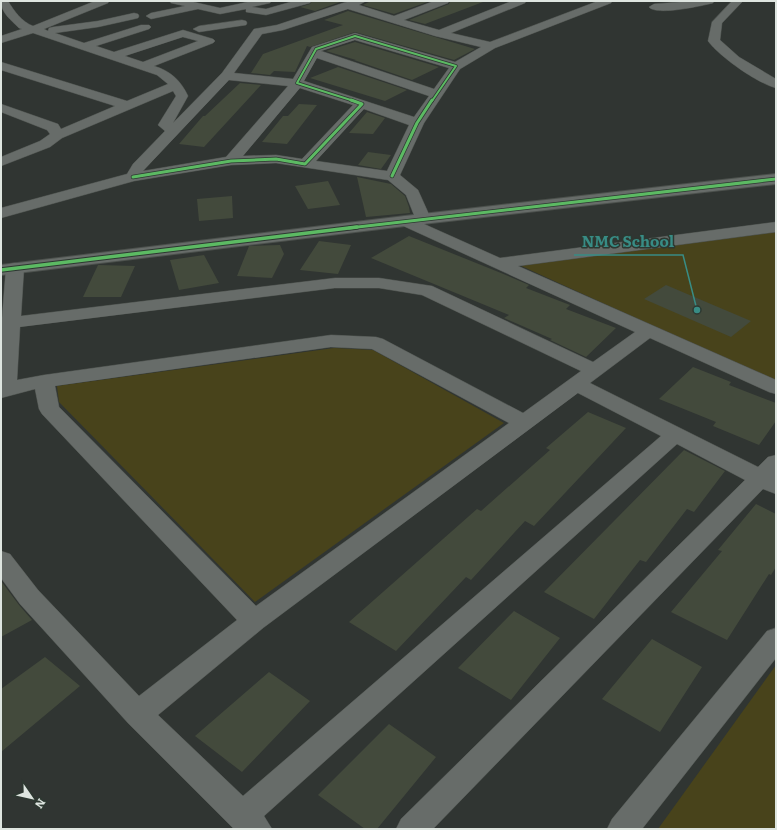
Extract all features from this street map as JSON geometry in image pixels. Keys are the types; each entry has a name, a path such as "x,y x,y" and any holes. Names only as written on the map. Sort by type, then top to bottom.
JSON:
{"street":[{"path":"3,1 8,11 23,26 161,72 177,85 182,96 165,125 173,131"},
{"path":"39,31 104,1"},
{"path":"175,1 203,4"},
{"path":"220,11 266,1"},
{"path":"244,6 266,12 306,1"},
{"path":"151,16 212,3 220,11 258,31 279,28 361,1"},
{"path":"396,19 444,1"},
{"path":"439,34 521,1"},
{"path":"392,176 417,123 456,66 491,46 606,1 615,1"},
{"path":"654,7 677,6 709,1"},
{"path":"739,1 717,22 714,41 723,52 748,70 776,84"},
{"path":"347,5 396,19 439,34 491,46"},
{"path":"244,6 244,24"},
{"path":"677,6 693,16"},
{"path":"1,40 39,31 98,24 134,16"},
{"path":"705,19 717,22"},
{"path":"199,29 244,24"},
{"path":"85,46 146,27"},
{"path":"133,177 138,167 226,76 258,31"},
{"path":"114,56 183,33 209,42 143,66"},
{"path":"230,161 297,83 316,49 356,36 456,66"},
{"path":"314,53 437,94"},
{"path":"1,66 128,106"},
{"path":"226,76 297,83 417,123"},
{"path":"1,162 45,144 57,135 177,85"},
{"path":"305,164 362,104"},
{"path":"1,108 53,127 57,135"},
{"path":"1,213 133,177 230,161 276,159 392,176 413,193 423,219"},
{"path":"524,422 376,343 331,341 44,381 26,384 3,391 11,323 8,269 405,221 776,179"},
{"path":"405,221 776,388"},
{"path":"498,263 776,227"},
{"path":"11,323 335,283 379,283 426,290 595,370"},
{"path":"138,714 254,621 648,331"},
{"path":"44,381 49,409 254,621"},
{"path":"412,829 771,475 676,434 576,384"},
{"path":"1,560 29,597 138,714 249,822 676,434"},
{"path":"623,829 776,638"}],"shaded area":[{"path":"776,232 776,382 517,264"},
{"path":"334,348 373,350 504,423 255,602 59,402 57,386"},
{"path":"776,665 776,829 658,829"}],"building":[{"path":"312,1 340,2 315,11 300,7 310,4"},
{"path":"371,1 430,1 394,14 363,5"},
{"path":"450,1 483,2 425,24 409,20 449,4"},
{"path":"348,11 475,49 454,60 355,32 310,47 307,46 295,72 274,71 270,75 251,73 263,54 343,25 324,20"},
{"path":"355,42 439,67 412,80 326,51"},
{"path":"338,67 407,90 385,101 310,78"},
{"path":"240,83 261,85 204,147 179,144 203,116 205,116"},
{"path":"299,104 317,105 287,144 262,142 283,116 288,116"},
{"path":"367,112 385,118 373,134 349,133"},
{"path":"368,152 391,155 381,169 358,165"},
{"path":"357,177 391,184 405,196 410,213 366,217"},
{"path":"328,181 340,205 308,209 295,186"},
{"path":"232,196 233,218 199,221 197,199"},
{"path":"409,236 529,285 526,288 570,305 566,309 616,328 586,357 550,340 552,339 504,318 509,315 371,258"},
{"path":"319,241 351,245 338,274 300,270"},
{"path":"280,245 284,254 272,278 237,276 249,246"},
{"path":"204,255 219,283 179,290 170,260"},
{"path":"98,265 135,266 121,297 83,297"},
{"path":"666,285 751,321 731,337 644,299"},
{"path":"693,367 731,382 729,385 776,403 776,421 759,445 713,426 716,422 659,399"},
{"path":"588,412 626,428 534,526 525,521 471,580 466,577 396,651 349,622 477,509 481,511 550,450 546,448"},
{"path":"684,450 725,471 694,512 687,509 646,562 640,560 594,619 544,592"},
{"path":"756,504 776,514 776,567 771,575 769,574 727,640 671,612 722,551 718,550"},
{"path":"1,581 32,620 1,637"},
{"path":"514,611 560,638 511,700 458,668"},
{"path":"652,639 702,667 660,732 602,699"},
{"path":"45,657 80,686 1,752 1,689"},
{"path":"269,672 310,701 242,772 195,736"},
{"path":"389,724 436,757 377,829 365,829 318,795"}],"cycle path":[{"path":"133,177 231,161 276,159 305,164 362,104 297,83 316,49 355,36 456,66 417,123 392,176"},
{"path":"1,270 405,221 776,179"}],"place":[{"name":"NMC School","path":"697,310"}]}
